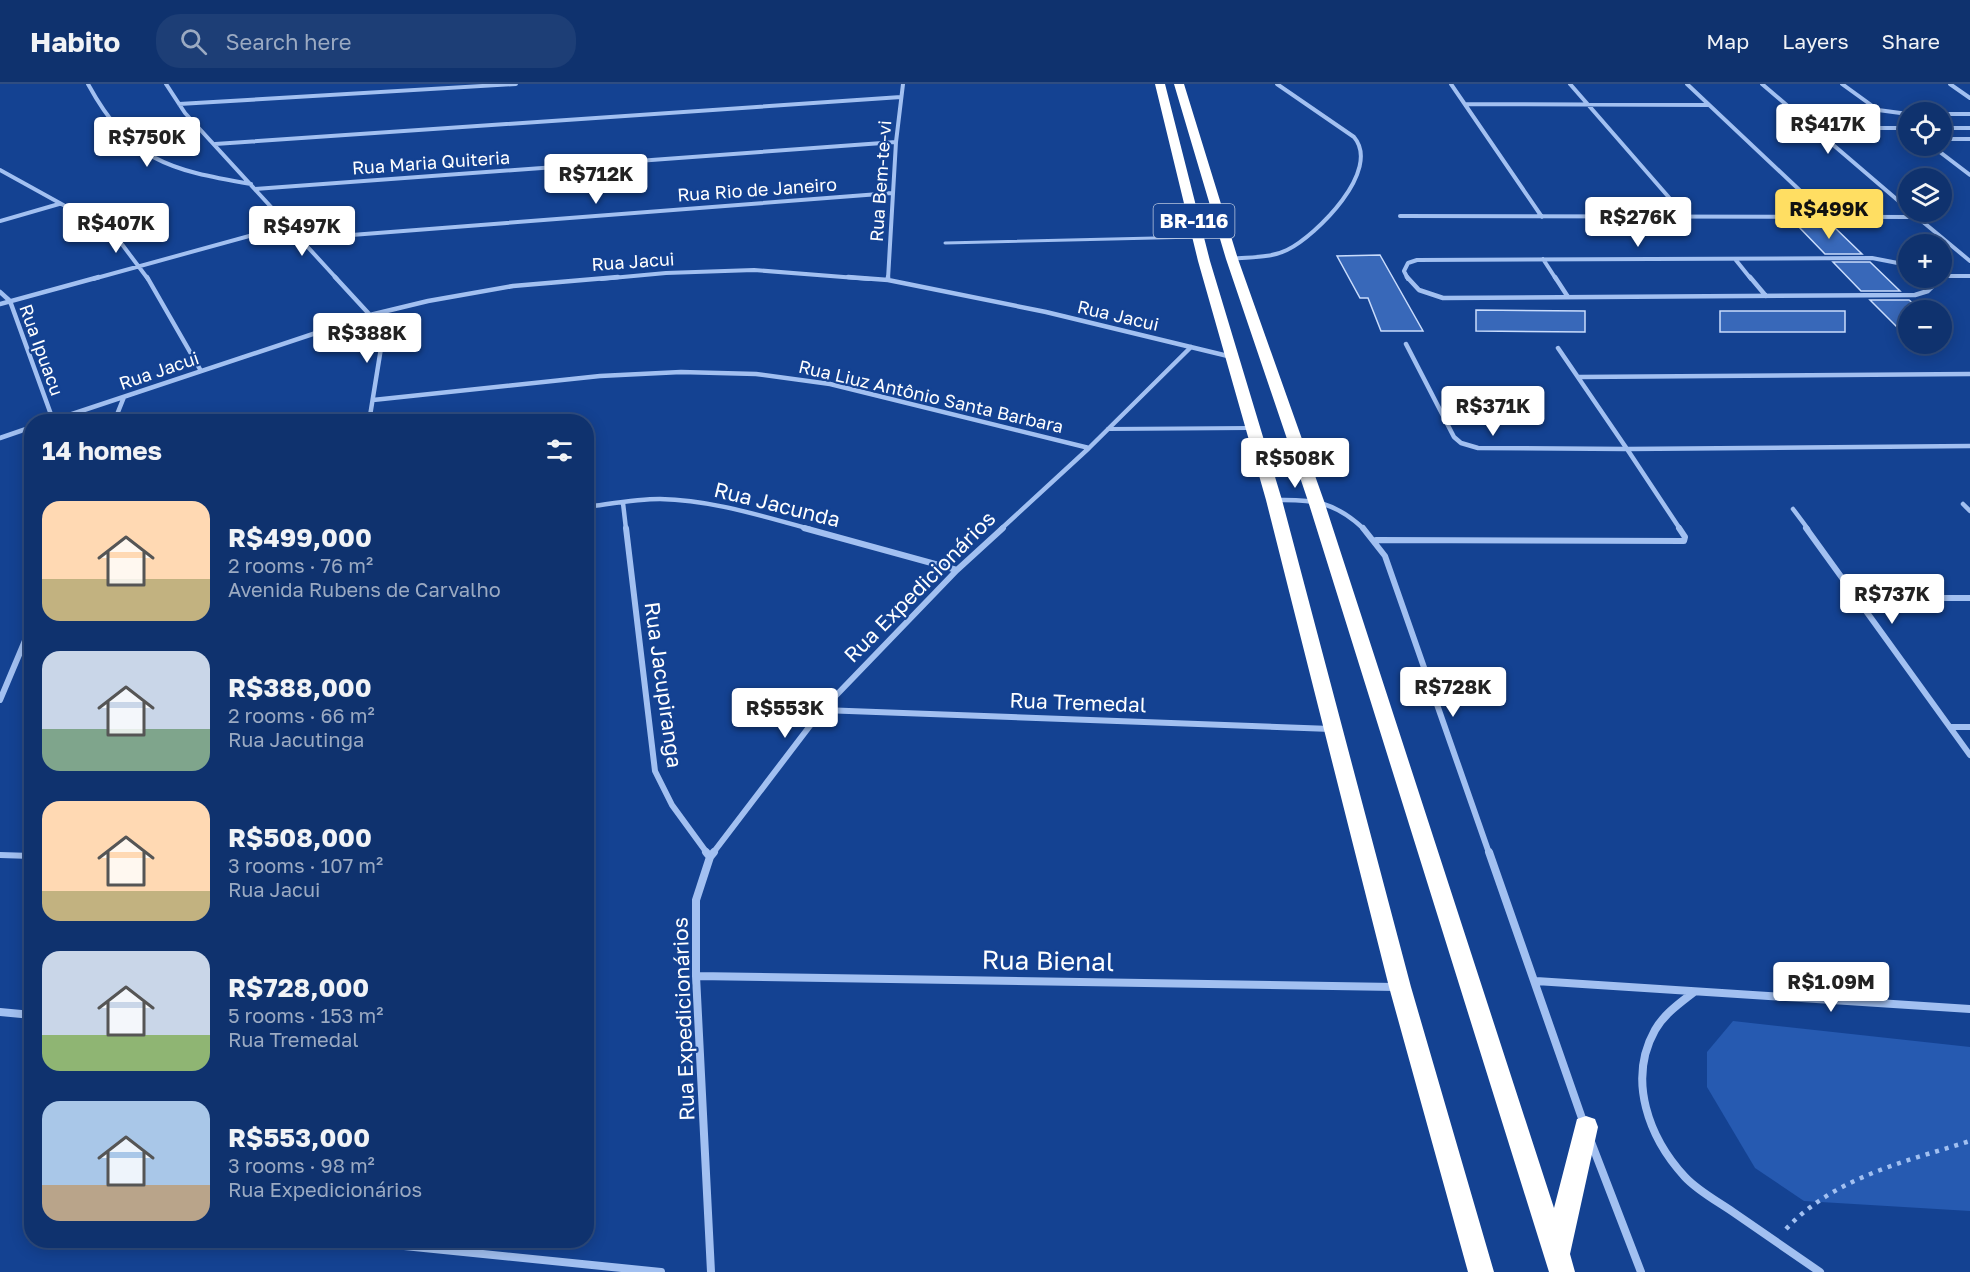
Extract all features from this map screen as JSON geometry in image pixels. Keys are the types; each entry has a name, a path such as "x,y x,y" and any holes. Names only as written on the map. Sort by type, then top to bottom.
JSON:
{"highway":[{"name":"BR-116","path":"1160,84 1198,237 1232,357"},
{"path":"1179,84 1232,259 1316,501 1560,1263"},
{"path":"1232,357 1274,500 1400,987 1481,1272"},
{"path":"1560,1263 1586,1127"}],"street":[{"path":"88,84 101,110 117,129 147,156 192,172 251,184"},
{"path":"166,84 179,104 370,315"},
{"path":"179,104 516,84"},
{"name":"Rua Bem-te-vi","path":"888,280 892,193 903,84"},
{"path":"1232,259 1274,254 1301,241 1352,188 1363,163 1364,153 1353,135 1276,84"},
{"path":"1451,84 1542,217"},
{"path":"1570,84 1686,217"},
{"path":"1688,84 1828,217"},
{"path":"1762,84 1898,200"},
{"path":"1842,84 1878,110 1898,113"},
{"path":"1950,84 1970,98"},
{"path":"215,144 901,97"},
{"path":"1465,104 1709,105"},
{"path":"1952,114 1970,114"},
{"path":"1813,128 1898,128"},
{"path":"1952,128 1970,128"},
{"path":"1952,139 1970,139"},
{"name":"Rua Maria Quiteria","path":"255,189 896,142"},
{"path":"1945,156 1970,176"},
{"path":"0,170 108,230 141,267 201,371"},
{"name":"Rua Rio de Janeiro","path":"300,239 892,193"},
{"path":"0,221 59,204"},
{"path":"1400,216 1898,217"},
{"path":"1924,222 1970,261"},
{"path":"0,304 289,225"},
{"path":"1898,263 1872,258 1417,260 1408,263 1404,271 1419,291 1436,297 1916,295 1931,288"},
{"path":"1544,259 1568,297"},
{"path":"1736,259 1766,296"},
{"name":"Rua Jacui","path":"72,414 370,315 468,292 666,273 754,270 888,280 993,301 1232,357"},
{"path":"1952,276 1970,276"},
{"name":"Rua Ipuacu","path":"0,292 10,301 48,414"},
{"path":"370,414 387,311"},
{"path":"1406,344 1454,436 1465,445 1486,448 1627,449 1970,446"},
{"name":"Rua Expedicionários","path":"711,1272 696,976 696,900 710,857 822,710 957,570 1089,448 1191,347"},
{"path":"1376,540 1684,541 1685,537 1558,348"},
{"name":"Rua Liuz Antônio Santa Barbara","path":"373,400 600,376 681,372 756,374 830,384 1089,448"},
{"path":"1579,377 1970,374"},
{"path":"117,414 124,397"},
{"path":"0,438 24,430"},
{"name":"Rua Jacunda","path":"594,506 658,499 682,500 737,509 957,570"},
{"path":"1274,500 1316,501 1350,517 1376,540 1385,556 1457,766 1536,981 1586,1127 1641,1272"},
{"name":"Rua Jacupiranga","path":"623,503 656,771 662,790 674,810 710,857"},
{"path":"1963,504 1970,512"},
{"path":"1793,509 1970,755"},
{"path":"1858,598 1970,598"},
{"path":"0,700 24,643"},
{"name":"Rua Tremedal","path":"822,710 1332,729"},
{"path":"1950,727 1970,727"},
{"name":"Rua Bienal","path":"696,976 1400,987"},
{"path":"1536,981 1970,1009"},
{"path":"1694,992 1672,1009 1659,1025 1646,1048 1641,1082 1642,1102 1647,1120 1665,1151 1685,1177 1820,1272"},
{"path":"0,1012 24,1014"},
{"path":"424,1248 661,1272"}],"lane":[{"path":"945,243 1198,237"},
{"path":"1108,429 1253,428"},
{"path":"0,855 24,856"}],"path":[{"path":"1776,1242 1793,1220 1831,1191 1891,1166 1970,1142"}],"shaded area":[{"path":"1733,1021 1970,1047 1970,1211 1804,1201 1755,1168 1707,1087 1707,1052"}],"building":[{"path":"1797,225 1832,225 1862,254 1825,254"},
{"path":"1380,255 1423,331 1381,331 1368,298 1360,298 1337,256"},
{"path":"1833,262 1870,262 1900,291 1861,291"},
{"path":"1870,300 1898,300 1898,328"},
{"path":"1476,310 1585,311 1585,332 1476,331"},
{"path":"1720,311 1845,311 1845,332 1720,332"}]}
